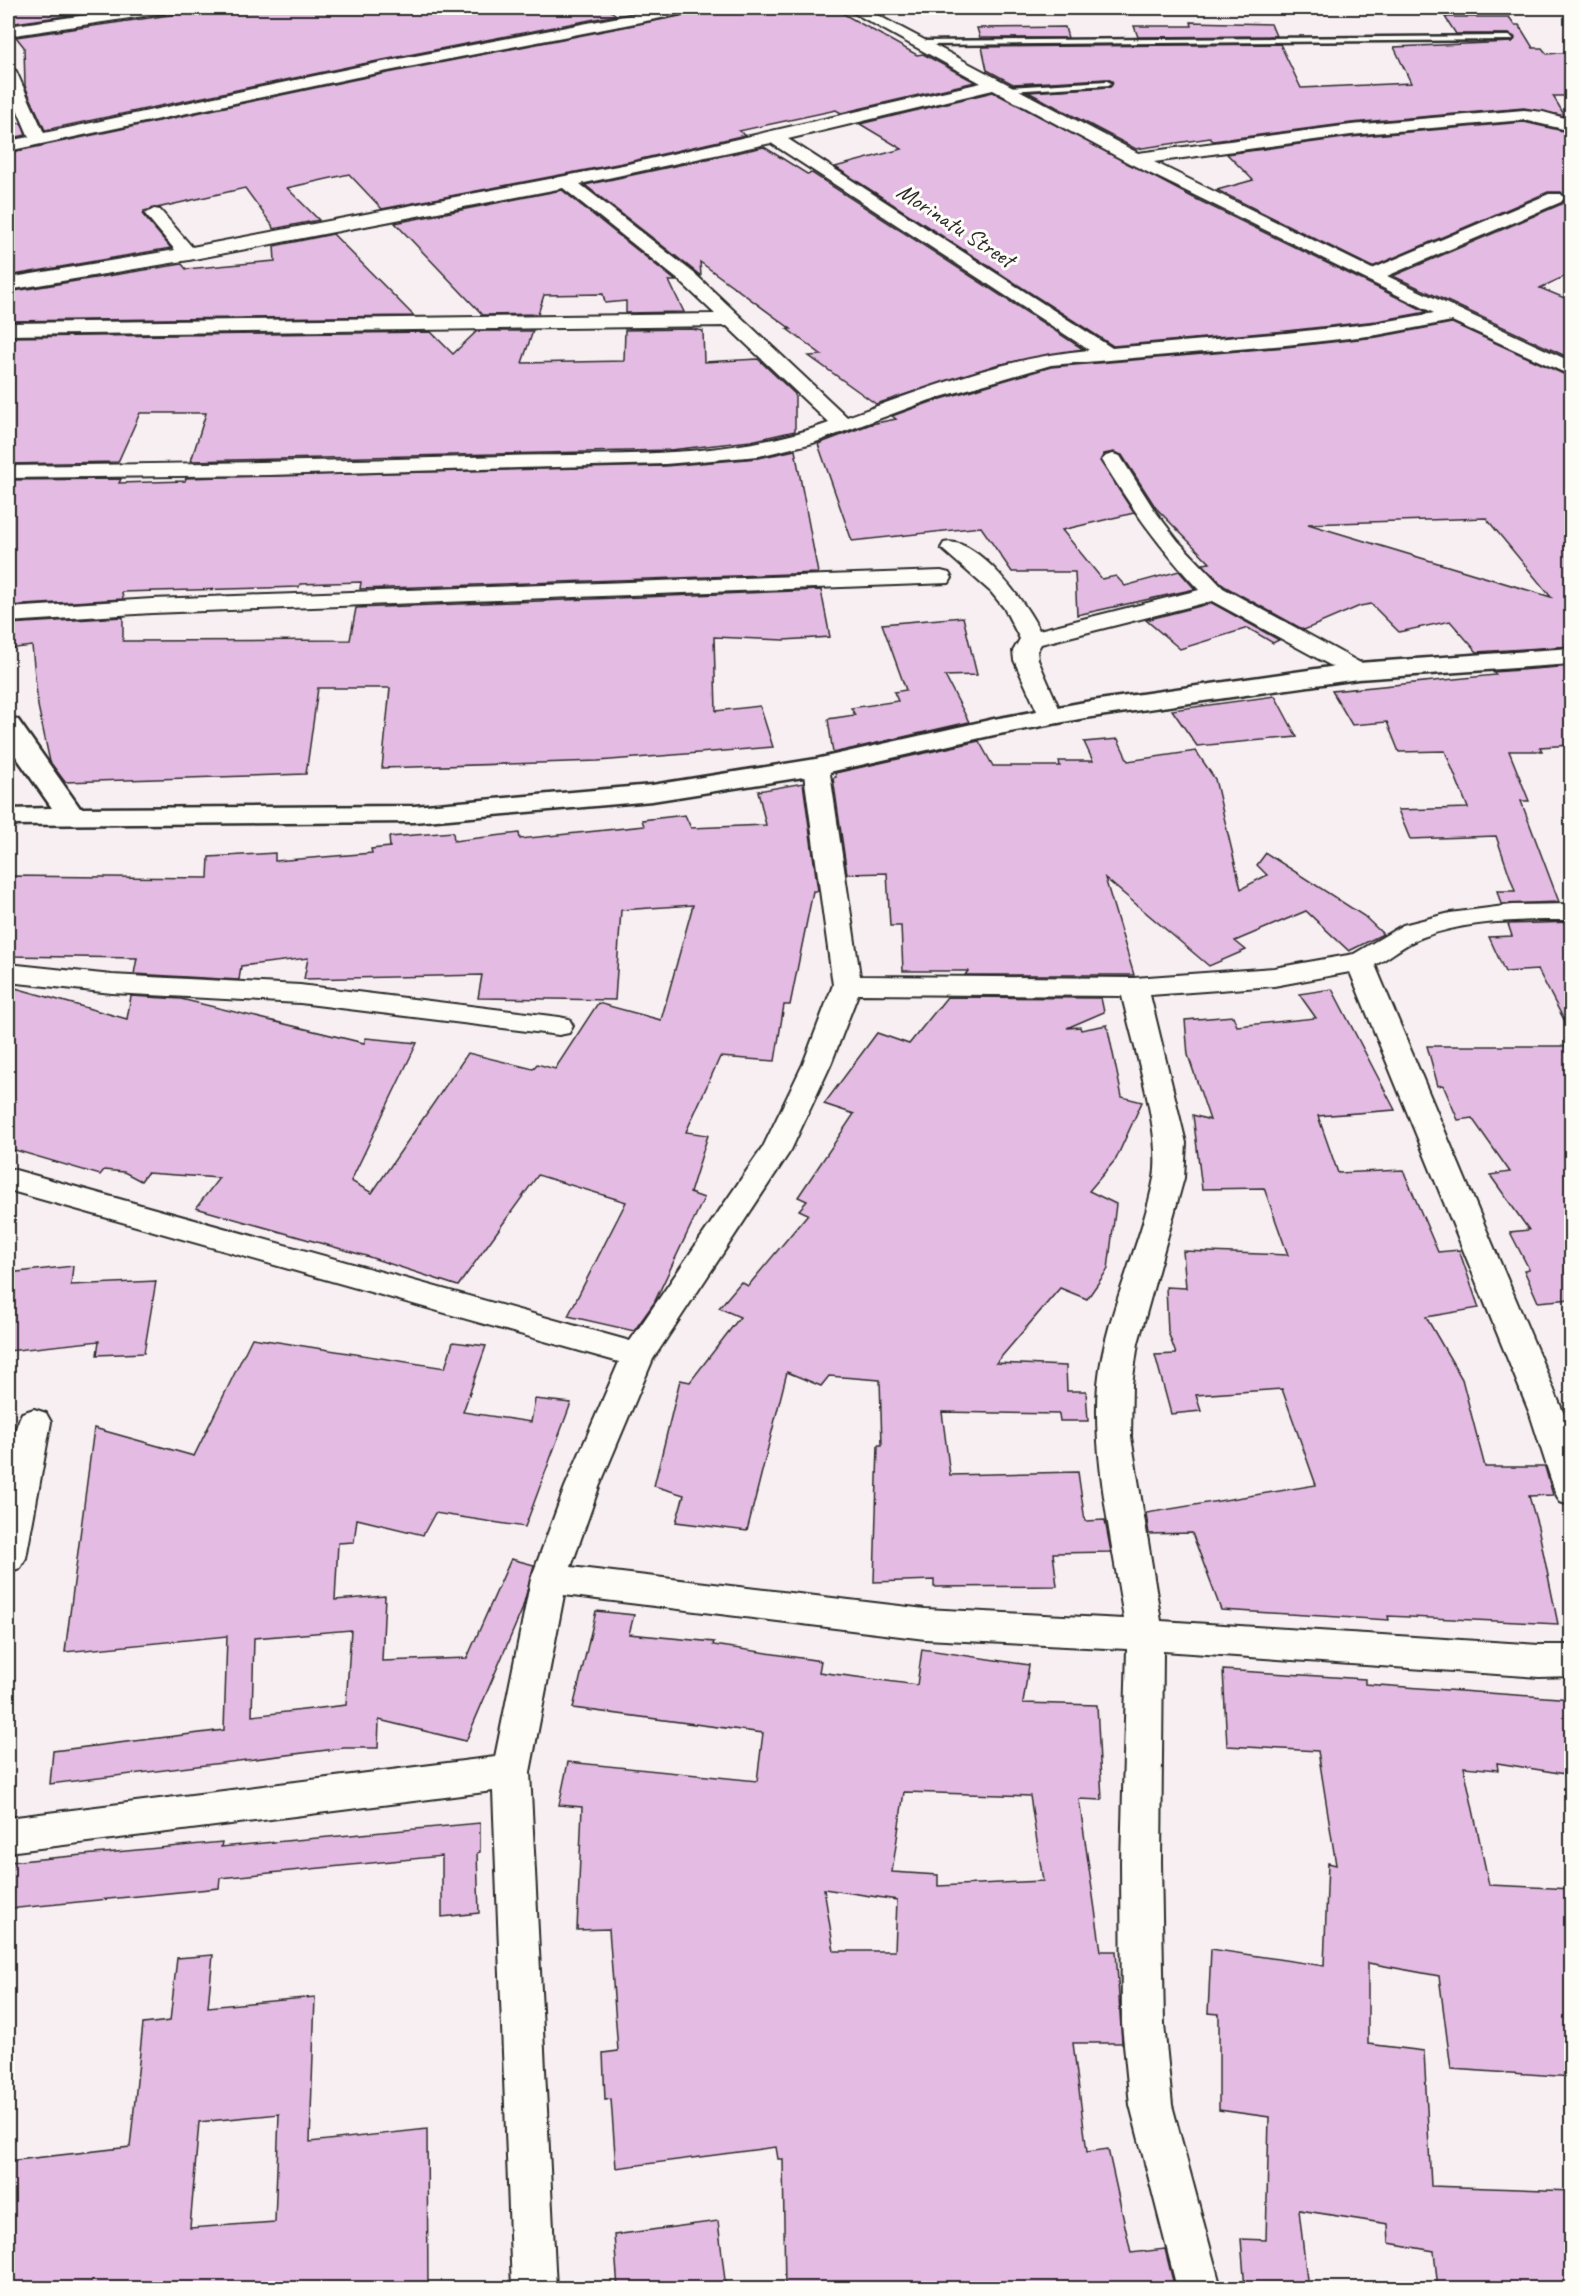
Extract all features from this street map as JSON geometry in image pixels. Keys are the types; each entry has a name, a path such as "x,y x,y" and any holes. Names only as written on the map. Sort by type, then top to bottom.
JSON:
{"street":[{"path":"8,30 164,8"},
{"path":"8,146 357,72 687,8"},
{"path":"853,8 1003,86 1135,159 1371,276 1572,370"},
{"path":"8,71 39,141"},
{"path":"8,284 189,254 568,183 776,139 1003,86"},
{"path":"1135,159 1351,130 1524,115 1543,117 1572,126"},
{"name":"Morinatu Street","path":"776,139 1107,353"},
{"path":"568,183 688,278 735,320 843,425"},
{"path":"1371,276 1555,198"},
{"path":"154,214 189,254"},
{"path":"8,472 269,469 665,458 759,450 806,439 923,396 1050,359 1286,339 1377,329 1455,315"},
{"path":"8,329 735,320"},
{"path":"1113,460 1145,513 1170,546 1215,593 1358,671"},
{"path":"952,548 1002,586 1014,602 1032,639"},
{"path":"8,615 152,606 941,578"},
{"path":"1051,717 1026,660 1025,651 1032,639 1215,593"},
{"path":"10,813 72,817 414,814 652,793 816,767 1051,717 1358,671 1572,656"},
{"path":"8,726 72,817"},
{"path":"534,2289 511,1772 549,1579 582,1488 638,1355 776,1150 817,1064 847,985 816,767"},
{"path":"847,985 1134,987 1279,976 1359,962 1410,932 1443,922 1546,911 1572,912"},
{"path":"1359,962 1547,1414 1572,1492"},
{"path":"8,973 112,984 300,994 559,1026"},
{"path":"1134,987 1171,1143 1169,1178 1122,1343 1115,1384 1114,1437 1145,1635 1142,1862 1143,2024 1151,2105 1199,2289"},
{"path":"8,1179 638,1355"},
{"path":"8,1558 34,1422"},
{"path":"549,1579 926,1624 1145,1635 1539,1661 1572,1660"},
{"path":"8,1835 511,1772"}],"lane":[{"path":"922,43 1509,38"},
{"path":"1003,86 1107,83"}],"building":[{"path":"8,8 91,8 93,12 8,24"},
{"path":"219,8 607,8 616,15 357,65 45,130 25,86 24,47 16,37"},
{"path":"721,8 833,8 917,55 923,54 975,82 841,113 836,110 739,131 745,135 628,162 382,209 349,174 287,188 319,220 273,229 245,188 144,211 143,215 171,248 8,276 8,153 357,79"},
{"path":"1445,17 1509,17 1515,25 1519,25 1533,48 1542,48 1547,54 1572,52 1572,96 1553,96 1565,116 1524,108 1351,123 1213,141 1210,138 1136,149 1028,92 1110,87 1112,81 1107,79 1013,84 987,70 982,47 1280,44 1301,88 1411,83 1394,47 1512,42 1515,39 1509,34 1456,34"},
{"path":"1191,22 1271,24 1276,36 1138,37 1134,26 1192,26"},
{"path":"1065,27 1068,38 980,38 977,28"},
{"path":"993,92 1192,197 1427,312 1377,321 1286,331 1113,346 835,167 902,149 860,124"},
{"path":"1524,122 1572,133 1572,273 1540,288 1572,301 1572,359 1393,276 1562,204 1566,198 1561,192 1548,192 1372,267 1217,190 1253,180 1227,154 1351,137"},
{"path":"21,123 26,135 8,139 8,124"},
{"path":"764,147 807,174 812,173 1083,349 996,365 876,404 809,356 822,355 787,329 791,329 700,262 701,276 585,185"},
{"path":"562,190 676,281 669,281 684,312 626,313 626,301 605,303 603,294 544,295 538,314 483,315 395,223"},
{"path":"333,234 414,316 8,321 8,292 182,264 186,269 275,261 274,246"},
{"path":"1452,323 1572,378 1572,646 1477,652 1450,621 1399,632 1371,604 1360,606 1304,630 1224,586 1203,564 1210,563 1156,508 1122,455 1114,452 1104,454 1100,461 1134,513 1062,530 1102,579 1116,576 1125,586 1179,571 1195,589 1077,615 1075,572 1012,572 981,527 852,541 818,444 871,424 896,419 892,416 931,402 1051,367 1377,337","holes":["1486,518 1551,597 1308,524"]},
{"path":"692,329 703,331 704,362 758,359 795,394 795,431 751,441 670,450 191,461 206,413 140,413 118,462 8,464 8,337 431,332 453,354 477,331 533,331 522,363 624,361 625,330"},
{"path":"795,450 818,573 360,589 361,582 300,584 299,587 122,592 123,599 8,606 8,480 121,479 119,483 185,481 186,478 665,466 759,458"},
{"path":"821,590 830,637 784,640 714,637 716,711 760,706 773,747 598,761 382,768 390,688 318,688 306,774 65,782 50,762 38,706 32,646 8,649 8,624 123,617 123,641 350,640 356,608"},
{"path":"1212,603 1279,640 1273,643 1248,628 1180,649 1146,620"},
{"path":"963,617 977,675 945,676 969,722 833,753 828,719 855,715 851,708 898,701 894,692 906,690 882,624"},
{"path":"1572,666 1572,745 1540,747 1542,751 1509,751 1529,801 1521,801 1559,902 1501,904 1497,891 1515,891 1496,836 1410,839 1398,810 1468,808 1445,751 1399,752 1387,722 1352,725 1332,691 1496,675 1493,672"},
{"path":"1275,696 1297,737 1197,746 1172,710"},
{"path":"1118,739 1128,761 1196,751 1215,779 1241,889 1267,875 1257,865 1266,853 1364,916 1383,934 1349,951 1306,911 1235,941 1246,950 1209,966 1105,878 1134,975 965,975 968,971 903,971 901,926 890,926 887,873 847,874 833,778 836,777 835,773 979,741 993,766 1060,766 1059,761 1093,761 1084,742"},
{"path":"803,783 818,891 813,891 790,1005 784,1005 775,1061 720,1057 686,1132 708,1135 690,1193 704,1198 654,1303 634,1331 568,1316 626,1202 538,1175 458,1286 366,1256 196,1208 219,1178 147,1173 141,1181 124,1172 104,1170 100,1175 8,1148 8,986 127,1019 131,996 181,999 364,1043 366,1038 417,1043 351,1181 372,1193 468,1053 533,1069 537,1064 555,1069 598,1003 661,1020 693,905 621,910 615,1000 478,998 482,975 304,979 308,958 241,966 239,980 134,974 137,958 8,956 8,876 208,878 209,857 275,853 275,861 372,853 371,849 390,847 389,837 453,832 454,841 519,833 520,839 644,826 642,820 685,815 691,828 766,825 758,791"},
{"path":"1572,922 1572,1035 1538,970 1505,972 1489,937 1512,936 1508,924"},
{"path":"1332,989 1395,1110 1318,1116 1338,1173 1403,1170 1438,1252 1459,1250 1479,1308 1426,1317 1462,1379 1485,1467 1545,1467 1553,1495 1529,1496 1538,1527 1558,1624 1388,1616 1389,1620 1221,1610 1192,1533 1149,1534 1146,1513 1316,1485 1282,1389 1196,1395 1201,1411 1171,1414 1155,1355 1176,1354 1168,1332 1166,1287 1186,1288 1183,1251 1288,1255 1264,1188 1202,1189 1193,1115 1210,1120 1188,1055 1185,1020 1233,1016 1237,1026 1316,1018 1299,994"},
{"path":"947,997 1101,998 1104,1012 1067,1028 1080,1027 1081,1030 1107,1025 1122,1097 1142,1102 1116,1159 1089,1191 1116,1204 1108,1269 1087,1299 1060,1288 996,1363 1066,1366 1067,1391 1086,1391 1088,1421 1060,1421 1059,1414 942,1412 950,1475 1078,1472 1085,1521 1105,1520 1111,1552 1053,1553 1057,1586 934,1587 934,1580 874,1582 878,1445 882,1445 880,1380 829,1376 821,1386 787,1372 747,1531 676,1522 684,1495 654,1486 680,1380 690,1382 740,1317 719,1308 741,1282 748,1286 808,1214 799,1210 807,1201 798,1197 854,1114 824,1104 877,1033 909,1044"},
{"path":"1427,1046 1572,1046 1572,1299 1538,1302 1524,1270 1529,1269 1510,1232 1529,1230 1490,1175 1510,1172 1472,1118 1458,1120 1443,1085 1438,1086"},
{"path":"73,1266 71,1285 156,1281 144,1353 97,1355 99,1341 8,1351 8,1273"},
{"path":"252,1338 445,1368 453,1342 486,1346 463,1412 531,1422 535,1399 571,1403 525,1527 435,1513 423,1535 357,1519 354,1542 338,1543 335,1600 385,1596 382,1661 467,1658 511,1559 534,1565 522,1610 466,1741 379,1720 378,1748 344,1748 50,1784 53,1751 224,1730 227,1636 65,1652 94,1428 194,1456","holes":["351,1630 346,1705 252,1716 254,1638"]},
{"path":"596,1611 634,1615 629,1634 714,1642 713,1645 821,1661 819,1672 917,1685 922,1649 1029,1665 1023,1703 1097,1705 1102,1800 1079,1799 1101,1951 1116,1951 1122,2043 1073,2043 1087,2152 1108,2149 1131,2253 1165,2249 1175,2289 785,2289 783,2159 778,2159 776,2147 616,2168 611,2099 605,2100 603,2053 618,2051 609,1929 577,1930 582,1807 559,1805 568,1762 757,1781 763,1733 573,1708","holes":["904,1792 1030,1796 1043,1881 938,1886 938,1875 892,1872","824,1889 897,1900 895,1951 834,1951"]},
{"path":"1223,1670 1365,1679 1365,1684 1572,1699 1572,1775 1497,1763 1498,1770 1464,1767 1489,1885 1572,1889 1572,2077 1451,2069 1439,1976 1368,1963 1368,2044 1424,2051 1431,2186 1572,2191 1572,2289 1438,2289 1434,2251 1389,2243 1388,2224 1299,2210 1308,2289 1245,2289 1241,2239 1266,2240 1269,2117 1219,2110 1219,2014 1208,2013 1211,1949 1324,1966 1328,1863 1336,1865 1318,1751 1227,1746"},
{"path":"480,1823 480,1852 477,1853 479,1913 442,1917 442,1856 220,1878 219,1888 8,1909 9,1862 222,1842 221,1847"},
{"path":"213,1955 208,2007 315,1997 310,2142 427,2129 428,2289 8,2289 8,2161 130,2147 143,2024 170,2021 177,1958","holes":["279,2114 275,2222 190,2228 199,2122"]},
{"path":"718,2221 726,2289 618,2289 614,2235"}]}
